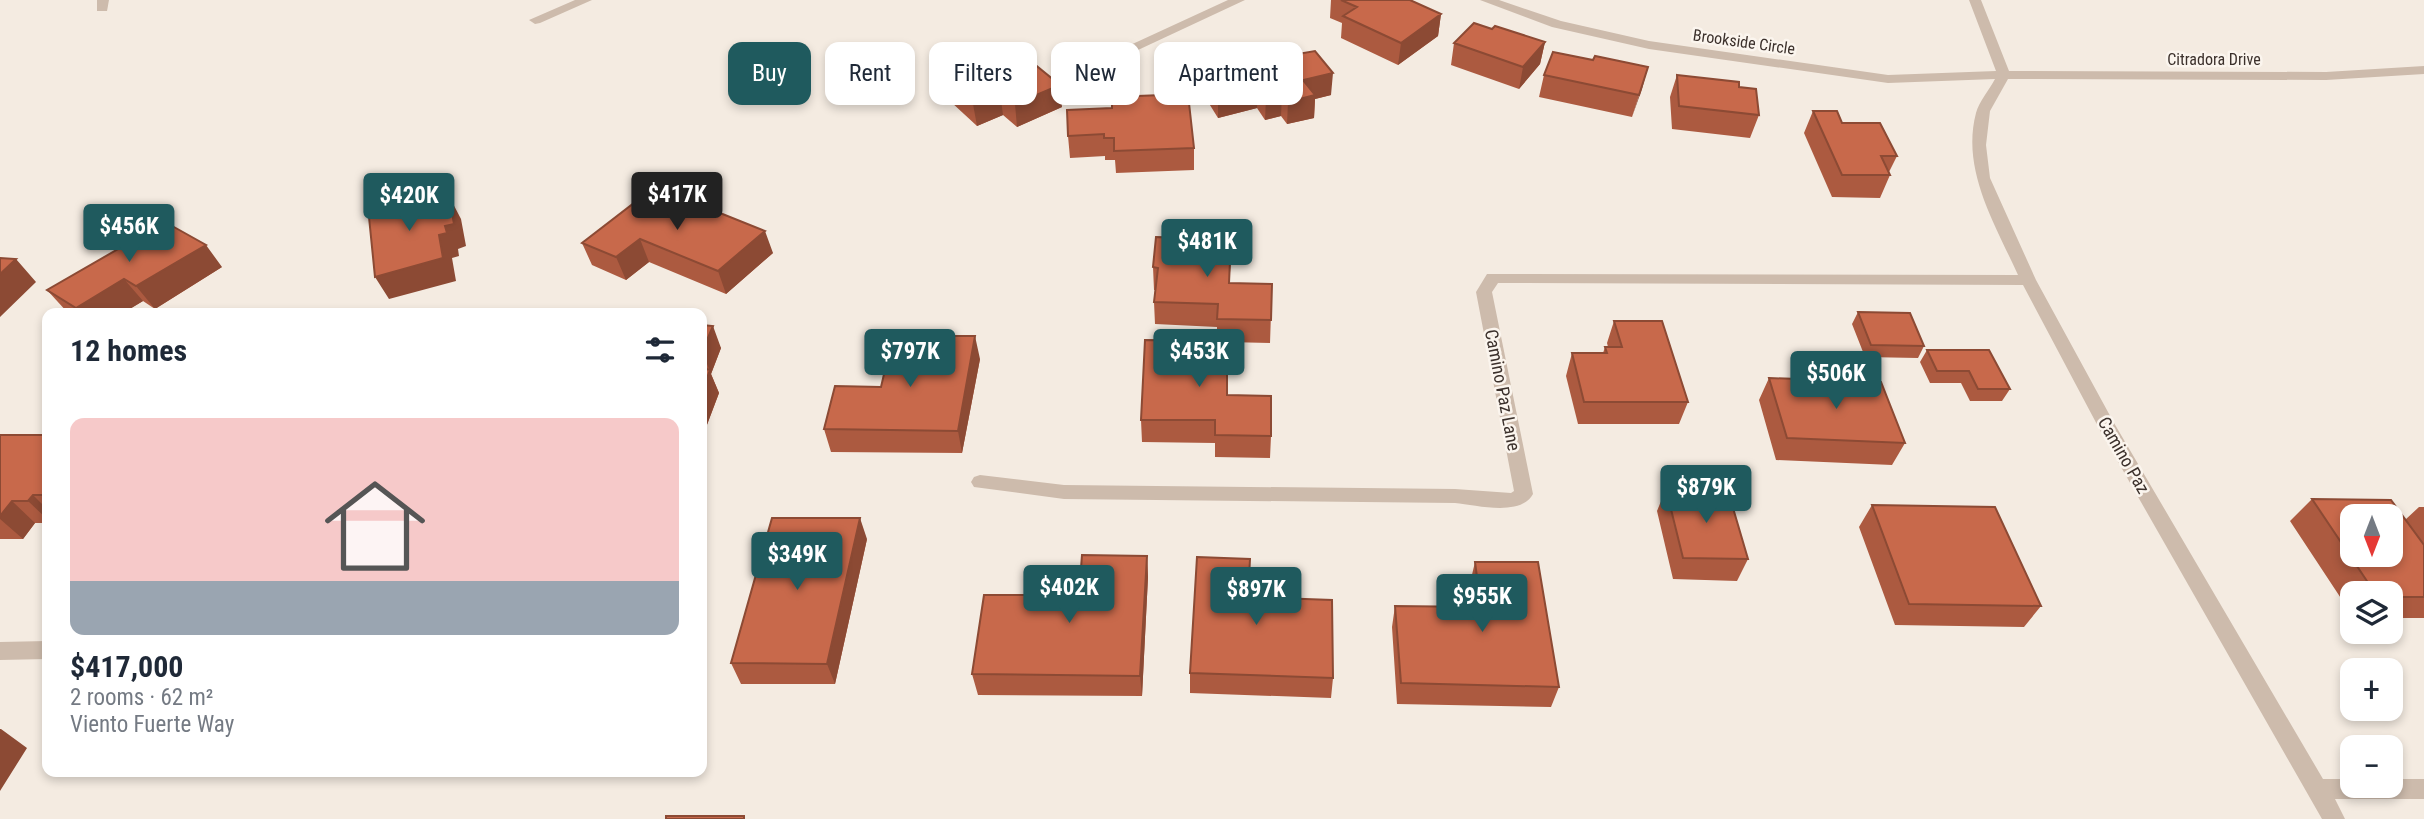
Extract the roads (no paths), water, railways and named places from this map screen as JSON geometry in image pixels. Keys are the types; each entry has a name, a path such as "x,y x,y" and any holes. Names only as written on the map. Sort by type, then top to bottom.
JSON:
{"street":[{"path":"535,20 586,0"},
{"path":"1140,44 1239,0"},
{"name":"Brookside Circle","path":"1486,0 1602,35 1731,58 1888,79 2004,75"},
{"path":"1978,6 2004,75"},
{"name":"Citradora Drive","path":"2004,75 2326,76 2424,70"},
{"name":"Camino Paz","path":"2004,75 1983,111 1979,145 1983,178 2028,280 2107,427 2334,819"},
{"name":"Camino Paz Lane","path":"980,482 1064,492 1455,496 1513,500 1524,494 1484,292 1493,278 2028,280"},
{"path":"0,651 42,650"},
{"path":"2317,789 2424,789"}]}
